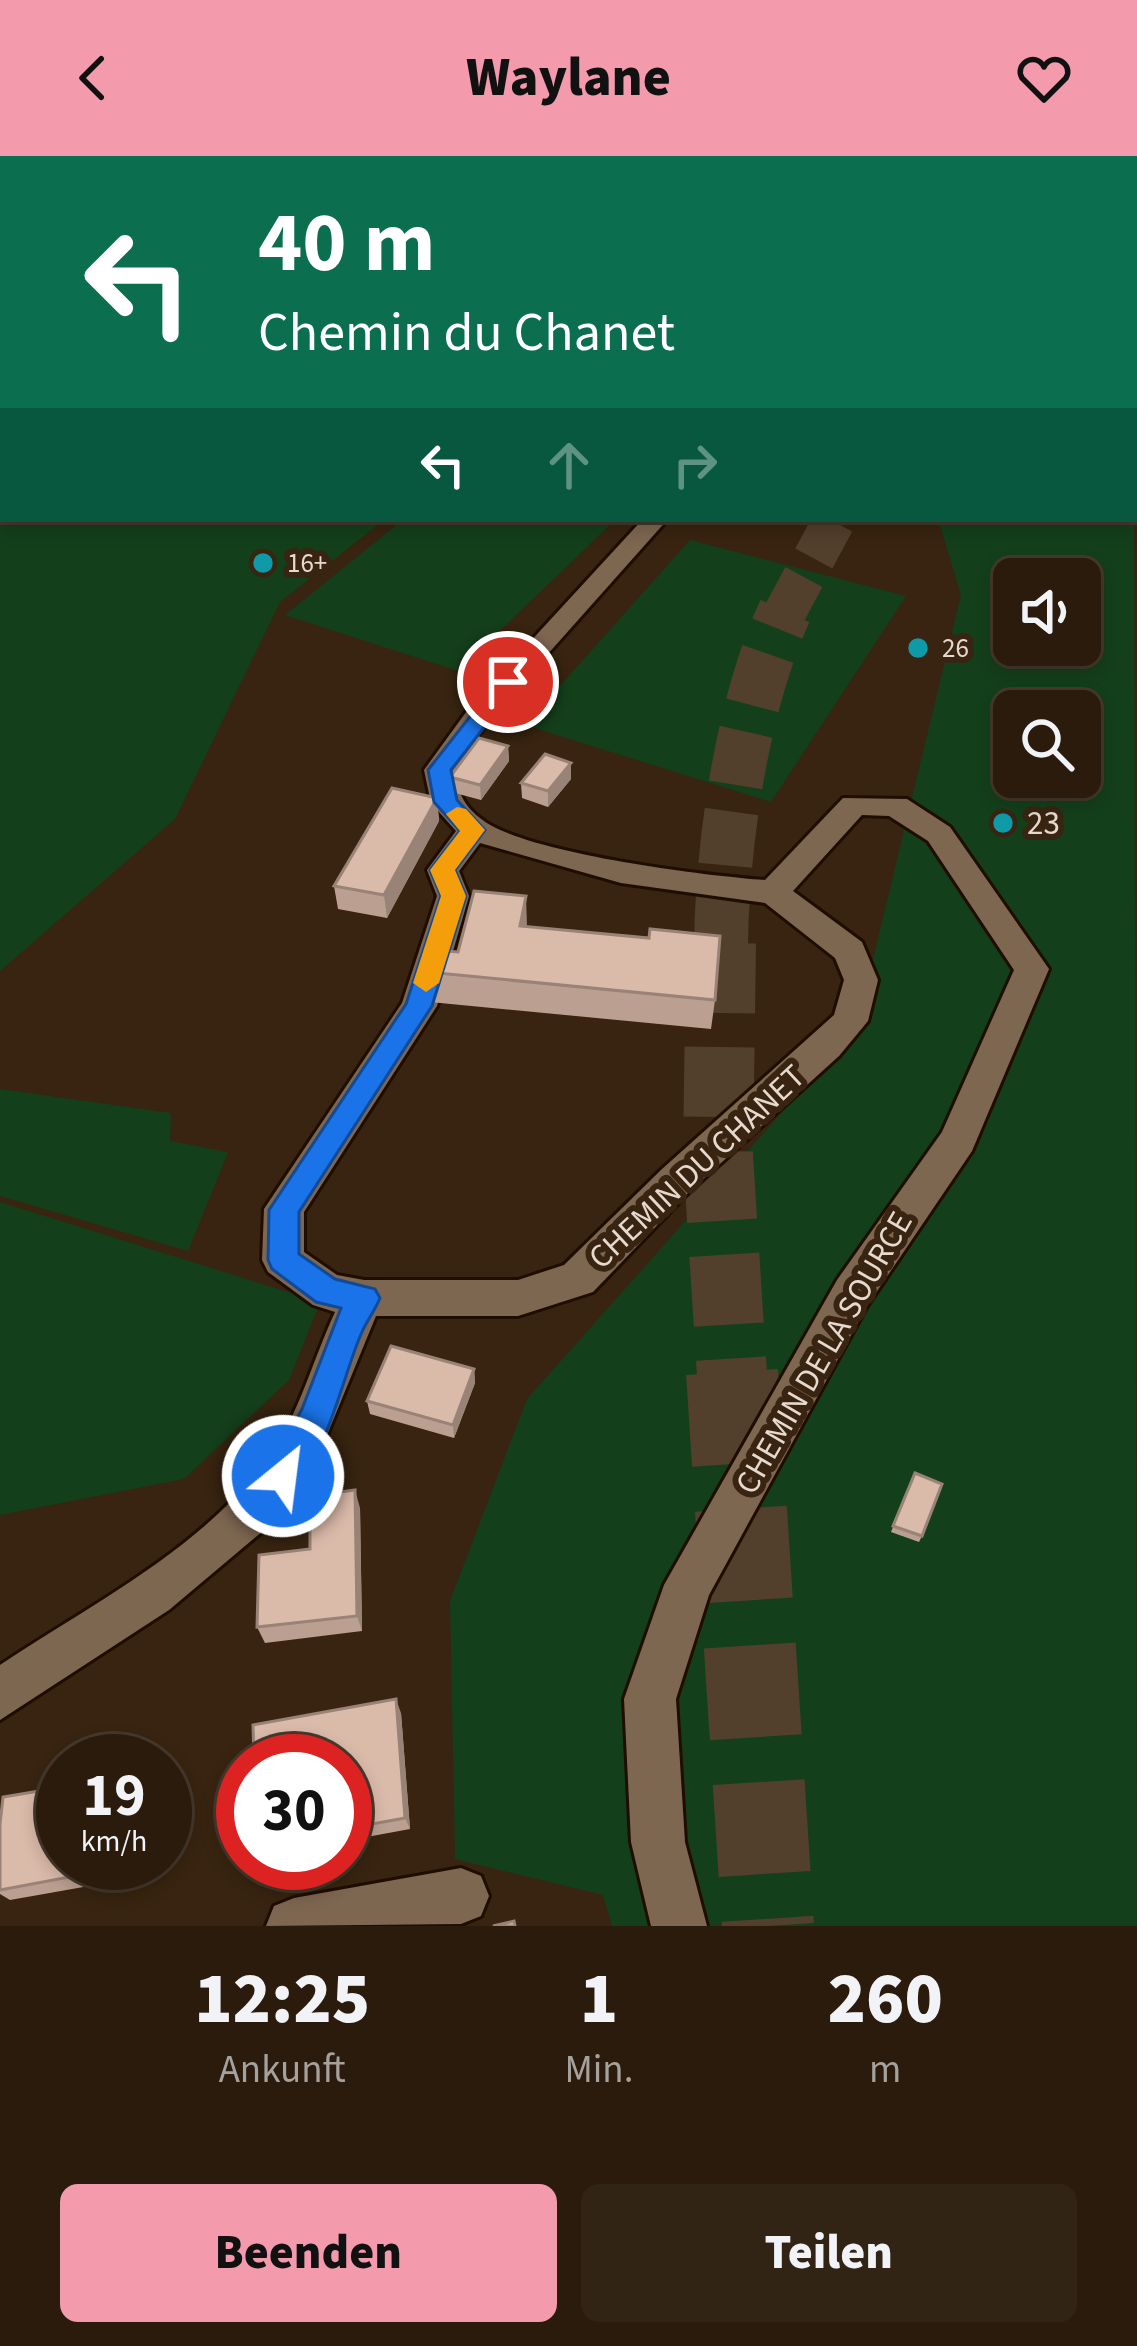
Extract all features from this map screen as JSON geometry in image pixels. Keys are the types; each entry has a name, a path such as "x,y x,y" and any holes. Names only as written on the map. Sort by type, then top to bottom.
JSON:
{"street":[{"path":"653,522 479,714 439,770 446,802 473,830 555,859 697,889 773,892"},
{"name":"CHEMIN DE LA SOURCE","path":"679,1926 658,1842 650,1699 688,1586 852,1294 958,1141 1031,969 939,834 896,806 854,806 773,892"},
{"name":"CHEMIN DU CHANET","path":"473,830 442,870 453,896 419,1006 284,1210 283,1260 328,1292 364,1298 518,1298 578,1279 676,1180 850,1021 861,980 850,951 773,892"},
{"path":"0,1695 227,1537 283,1476 317,1415 346,1330 364,1298"},
{"path":"294,1926 461,1896"}],"green space":[{"path":"0,522 381,522 280,602 175,819 0,971"},
{"path":"400,522 613,522 458,671 285,615"},
{"path":"939,522 1134,522 1137,1926 612,1926 603,1895 455,1859 450,1601 527,1399 856,1029 961,595"},
{"path":"690,540 906,596 771,802 525,725"},
{"path":"0,1089 171,1113 170,1141 228,1152 188,1251 0,1196"},
{"path":"0,1202 320,1302 289,1380 184,1479 0,1515"}],"building":[{"path":"479,738 508,746 480,785 450,777"},
{"path":"545,754 571,763 548,791 521,783"},
{"path":"392,788 437,798 384,895 334,886"},
{"path":"474,891 526,896 520,926 649,938 650,929 720,936 715,1000 427,972 433,950 458,952"},
{"path":"391,1346 474,1369 453,1425 367,1401"},
{"path":"915,1473 942,1484 922,1536 893,1526"},
{"path":"355,1490 357,1616 257,1627 259,1555 310,1549 310,1496"},
{"path":"396,1699 405,1818 372,1824 372,1734 253,1734 253,1725"},
{"path":"36,1792 36,1883 0,1890 0,1824 3,1797"}],"tunnel":[{"path":"784,614 833,522"},
{"path":"721,946 725,864 737,775 757,688 785,611"},
{"path":"721,943 718,1156 732,1375"},
{"path":"732,1372 768,1926"}],"slow traffic":[{"path":"426,983 453,896 442,870 473,830 457,814"}],"place":[{"name":"16+","path":"263,563"},
{"name":"26","path":"918,648"},
{"name":"23","path":"1003,823"}],"route":[{"path":"283,1476 317,1415 346,1330 364,1298 328,1292 283,1260 284,1210 419,1006 453,896 442,870 473,830 446,802 439,770 508,682"}]}
